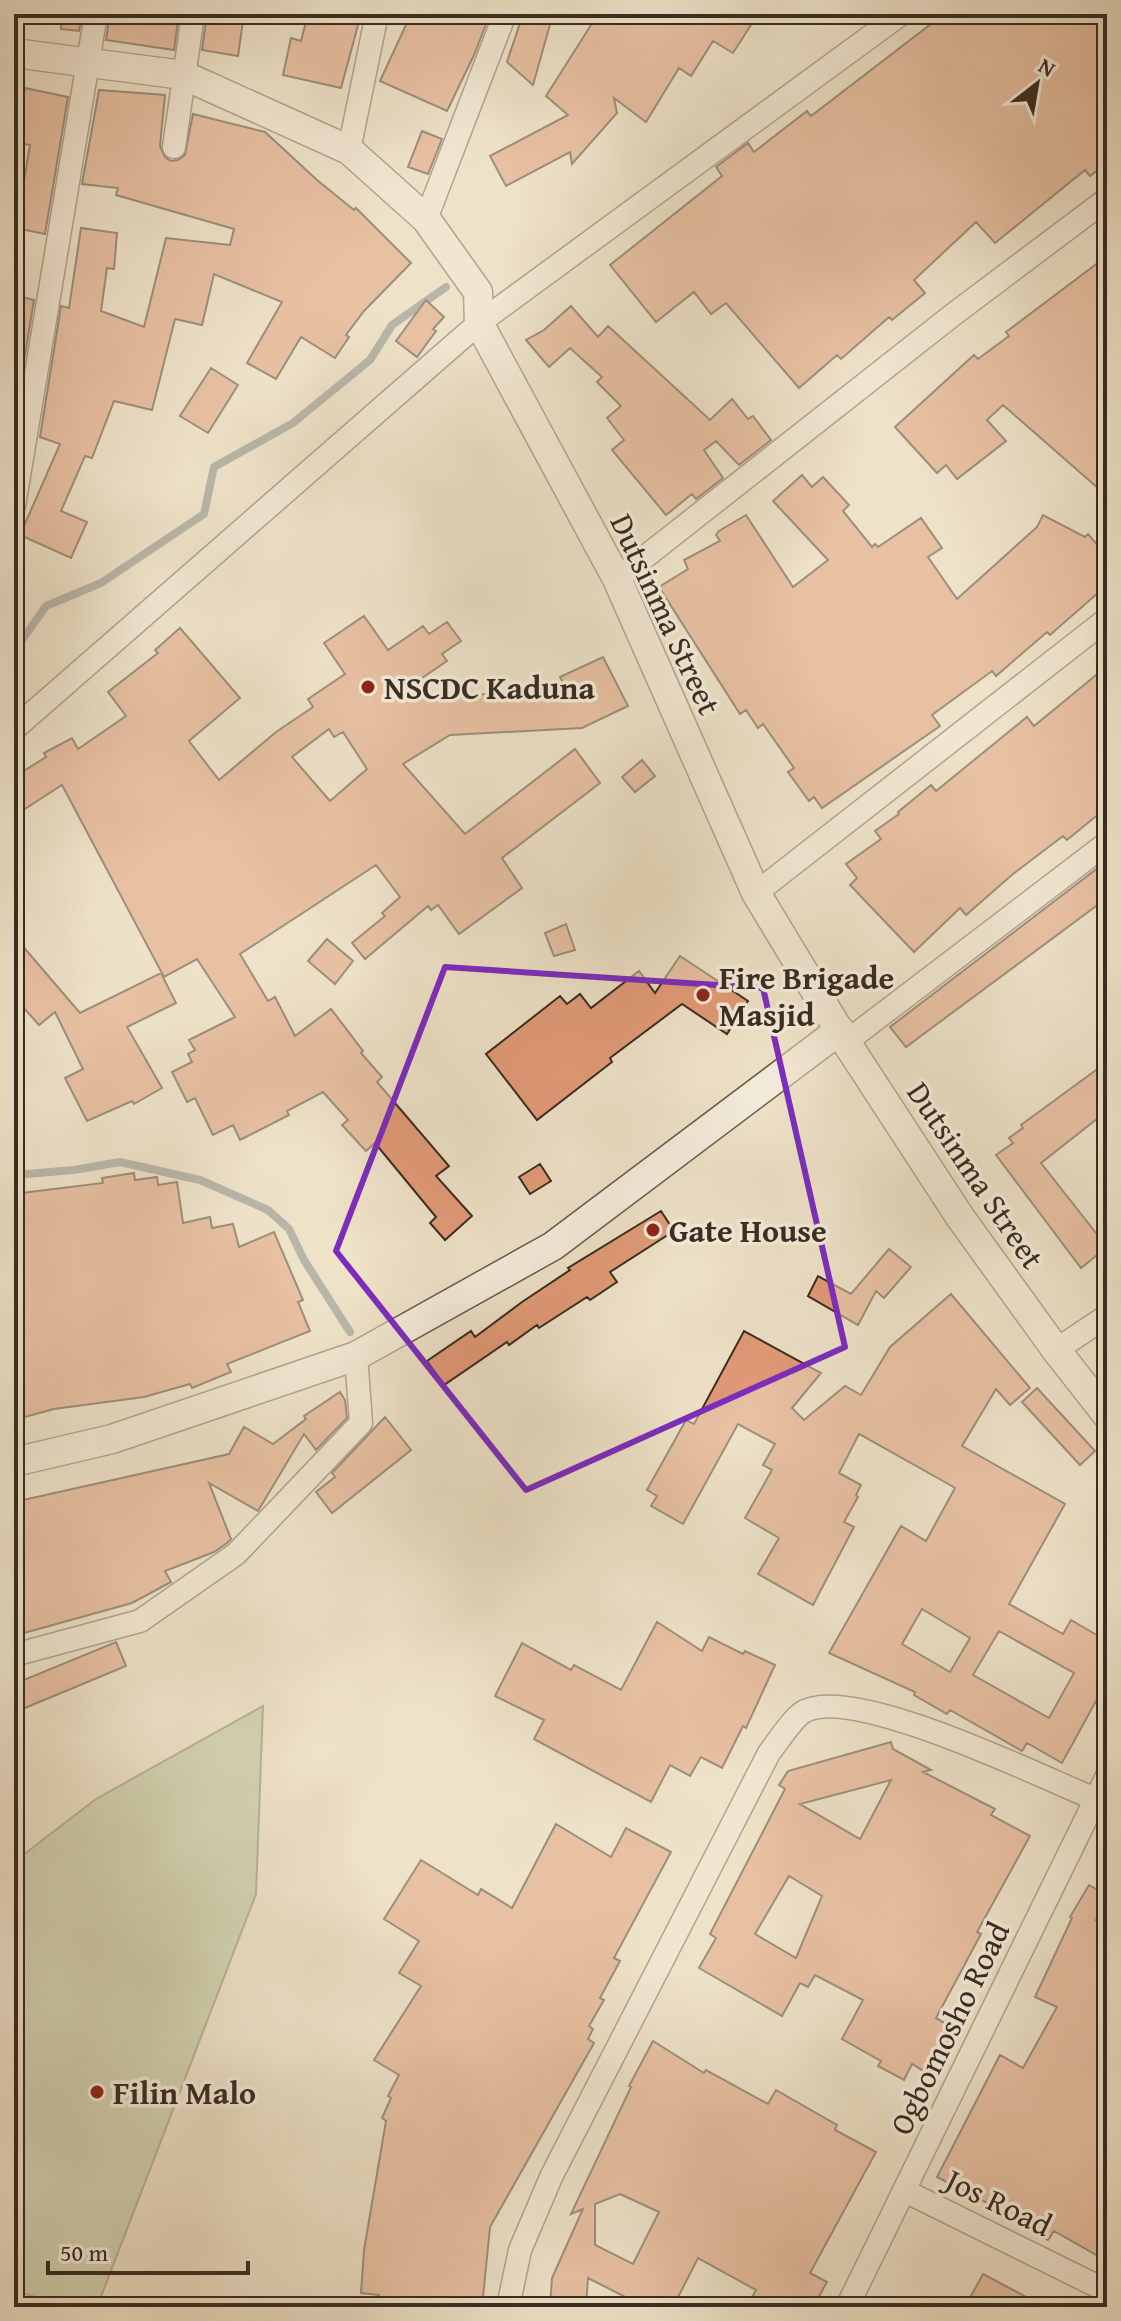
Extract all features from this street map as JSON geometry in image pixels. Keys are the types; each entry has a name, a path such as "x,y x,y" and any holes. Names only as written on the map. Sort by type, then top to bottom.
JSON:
{"street":[{"path":"14,506 96,14"},
{"path":"174,147 193,14"},
{"path":"349,150 377,14"},
{"path":"426,219 505,14"},
{"path":"14,729 479,323 901,14"},
{"name":"Dutsinma Street","path":"14,53 183,75 349,150 426,219 478,292 479,323 617,579 756,893 843,1036 960,1217 1107,1415"},
{"path":"617,579 954,314 1107,199"},
{"path":"756,893 1107,619"},
{"path":"14,1462 112,1439 356,1356 553,1246 1107,843"},
{"path":"1056,1350 1107,1316"},
{"path":"14,1655 140,1621 236,1554 361,1423 356,1356"},
{"path":"508,2307 520,2250 552,2175 769,1753 804,1711 827,1707 873,1712 922,1727 1095,1799"},
{"name":"Ogbomosho Road","path":"847,2307 1107,1776"},
{"name":"Jos Road","path":"905,2191 1107,2291"}],"highlighted area":[{"path":"445,967 763,988 845,1347 526,1490 336,1251"}],"green space":[{"name":"Filin Malo","path":"263,1706 256,1894 97,2307 65,2307 14,2290 14,1862 96,1799"}],"building":[{"path":"62,14 82,14 79,31 61,29"},
{"path":"110,14 179,14 174,50 106,40"},
{"path":"207,14 244,14 238,56 202,50"},
{"path":"308,14 361,14 341,88 283,75 291,38 301,41"},
{"path":"411,14 490,14 447,111 380,81"},
{"path":"523,14 553,14 533,85 507,62"},
{"path":"598,14 758,14 733,53 713,41 691,76 679,68 646,122 614,98 617,113 572,164 570,152 506,186 490,156 568,115 546,96"},
{"path":"944,14 1006,14 1011,20 1018,14 1107,14 1107,163 1090,176 1085,170 995,243 976,222 914,280 925,293 892,320 889,317 841,359 837,355 799,388 726,303 711,314 694,292 656,322 610,265 722,176 716,167 748,143 754,152 807,111 811,116"},
{"path":"25,88 68,97 45,234 16,228 30,145 14,142"},
{"path":"99,90 165,95 160,146 165,157 171,161 185,155 193,114 265,132 317,180 354,210 356,208 411,263 364,311 346,335 349,337 335,358 301,337 276,379 247,363 282,302 214,274 202,325 175,319 152,410 114,401 92,458 85,456 61,511 87,522 71,558 20,535 60,444 40,437 61,306 69,308 81,228 117,233 114,269 107,268 101,311 144,327 166,238 230,245 234,229 116,195 118,188 82,184"},
{"path":"422,131 442,139 428,174 408,167"},
{"path":"1107,256 1107,496 1003,405 987,420 1006,441 957,479 946,465 937,473 895,427 974,355 978,359 1009,336 1006,332"},
{"path":"14,295 34,300 14,421"},
{"path":"426,300 444,317 433,329 436,331 417,357 396,341"},
{"path":"571,306 598,337 608,326 710,420 732,399 748,419 753,416 771,440 739,465 716,441 704,450 723,478 696,499 692,494 666,515 612,450 624,440 607,418 621,406 597,382 602,377 570,348 549,367 526,340 544,330"},
{"path":"211,368 238,385 208,433 180,416"},
{"path":"802,475 812,487 823,477 849,505 843,511 872,547 875,544 878,547 921,518 942,548 928,557 957,599 1037,527 1043,515 1085,537 1088,534 1107,556 1107,585 1050,635 1047,632 996,676 992,671 932,715 940,726 822,808 814,797 809,801 788,772 794,768 763,724 758,728 746,710 740,714 659,587 688,569 684,560 720,541 716,535 719,531 746,515 793,587 828,560 773,501"},
{"path":"364,616 388,650 423,626 429,634 447,622 461,641 442,654 447,661 391,699 567,690 560,677 603,657 628,706 582,728 450,735 403,764 465,834 575,749 600,783 502,858 522,888 459,934 438,905 431,910 428,906 365,959 352,943 385,916 382,913 400,897 376,865 240,954 268,1001 275,997 295,1036 331,1009 382,1077 377,1082 449,1166 436,1176 472,1216 445,1240 430,1223 436,1217 375,1143 366,1151 342,1125 348,1120 323,1092 287,1111 289,1115 240,1140 233,1125 213,1135 195,1098 187,1102 172,1072 192,1062 188,1054 195,1050 189,1040 235,1017 197,959 164,977 62,785 14,816 14,777 46,757 44,753 72,738 78,749 126,716 108,692 158,653 155,650 180,628 240,698 189,741 219,780 276,732 313,707 308,699 345,674 324,643","holes":["329,729 334,737 343,732 367,769 330,801 292,757"]},
{"path":"1107,666 1107,801 1097,810 1100,813 1067,840 1063,836 1013,874 966,915 960,908 914,952 850,885 857,878 846,864 881,839 875,831 931,785 936,791 1027,717 1034,726"},
{"path":"642,760 655,776 635,792 622,777"},
{"path":"1107,861 1107,898 906,1047 890,1027"},
{"path":"566,924 575,950 554,956 545,933"},
{"path":"14,936 80,1013 161,973 176,1003 127,1027 162,1088 134,1104 132,1101 87,1121 65,1078 83,1069 55,1012 39,1025 14,997"},
{"path":"327,939 353,961 335,984 308,961"},
{"path":"680,956 748,1001 727,1034 682,1004 610,1058 612,1062 537,1120 486,1054 560,996 567,1004 580,994 591,1008 639,971 655,993"},
{"path":"1107,1062 1107,1111 1041,1163 1107,1247 1081,1268 996,1155 1013,1143 1009,1138 1023,1128 1021,1125"},
{"path":"540,1164 551,1181 530,1194 519,1177"},
{"path":"134,1173 135,1180 157,1177 158,1185 177,1182 183,1223 210,1217 212,1228 233,1224 239,1247 274,1232 303,1300 298,1302 310,1331 227,1364 231,1372 192,1388 190,1384 144,1397 54,1409 14,1420 14,1194 103,1183 102,1178"},
{"path":"661,1211 674,1231 610,1272 617,1282 539,1328 537,1325 509,1345 507,1342 444,1385 427,1361 471,1331 475,1337 570,1270 568,1268"},
{"path":"889,1249 911,1267 884,1298 876,1291 858,1325 808,1296 818,1276 851,1294"},
{"path":"951,1294 1030,1388 1010,1405 996,1389 962,1446 1065,1504 1009,1604 1063,1634 1071,1620 1107,1641 1107,1681 1062,1763 1027,1743 1022,1751 950,1710 947,1714 914,1695 915,1692 829,1653 901,1526 926,1541 955,1488 859,1434 839,1473 861,1485 844,1522 854,1527 813,1605 758,1574 779,1538 745,1518 772,1470 763,1465 775,1444 738,1424 683,1524 651,1506 657,1496 647,1490 686,1420 694,1424 744,1331 821,1373 792,1408 804,1420 845,1386 861,1395 890,1347","holes":["922,1609 970,1638 950,1672 902,1644","999,1631 1074,1673 1049,1718 973,1675"]},
{"path":"1037,1388 1095,1451 1080,1465 1022,1402"},
{"path":"340,1392 345,1400 347,1418 316,1450 304,1434 258,1511 209,1483 231,1539 227,1543 214,1552 165,1571 171,1582 132,1603 24,1633 16,1604 23,1602 14,1570 14,1502 229,1454 244,1427 273,1444 306,1419 304,1416"},
{"path":"385,1417 411,1450 332,1513 316,1492 335,1477 332,1473"},
{"path":"657,1622 702,1651 709,1637 775,1665 746,1728 743,1726 722,1768 701,1757 690,1776 670,1765 651,1802 534,1739 544,1720 495,1696 522,1643 571,1670 574,1665 621,1690"},
{"path":"116,1642 126,1666 20,1710 14,1684"},
{"path":"891,1742 893,1749 931,1770 923,1772 995,1809 991,1815 1030,1836 977,1932 981,1934 936,2018 955,2029 930,2075 912,2064 904,2080 878,2066 881,2061 842,2039 863,2000 815,1975 808,1987 800,1983 782,2016 699,1968 716,1938 710,1934 785,1789 779,1785 788,1771","holes":["891,1780 860,1839 800,1804","789,1876 822,1896 796,1958 755,1934"]},
{"path":"556,1824 611,1857 626,1828 671,1852 614,1958 620,1961 589,2026 593,2029 588,2039 594,2043 490,2227 482,2307 378,2307 379,2295 361,2293 364,2250 386,2121 382,2118 391,2098 388,2096 399,2075 374,2060 421,1986 399,1973 419,1941 384,1919 421,1860 478,1895 481,1889 512,1908"},
{"path":"1089,1885 1107,1895 1096,1920 1107,1926 1107,1946 1097,1964 1107,1968 1107,2261 1054,2231 1048,2240 937,2177 1000,2055 1023,2068 1057,2007 1035,1997 1070,1917"},
{"path":"653,2041 704,2073 706,2070 768,2104 776,2090 837,2125 835,2130 876,2152 810,2273 827,2282 813,2307 747,2307 756,2290 698,2258 673,2307 645,2307 588,2278 586,2307 550,2307 552,2278 583,2209 571,2214 629,2086","holes":["620,2194 659,2212 633,2264 595,2245 595,2204"]},
{"path":"983,2274 1045,2307 965,2307"}],"waterway":[{"path":"14,656 46,606 101,583 204,514 214,467 293,423 370,360 392,325 446,287"},
{"path":"14,1175 120,1162 200,1180 268,1210 289,1229 304,1260 350,1332"}],"place":[{"name":"NSCDC Kaduna","path":"368,687"},
{"name":"Fire Brigade Masjid","path":"703,995"},
{"name":"Gate House","path":"653,1230"},
{"name":"Filin Malo","path":"97,2092"}]}
